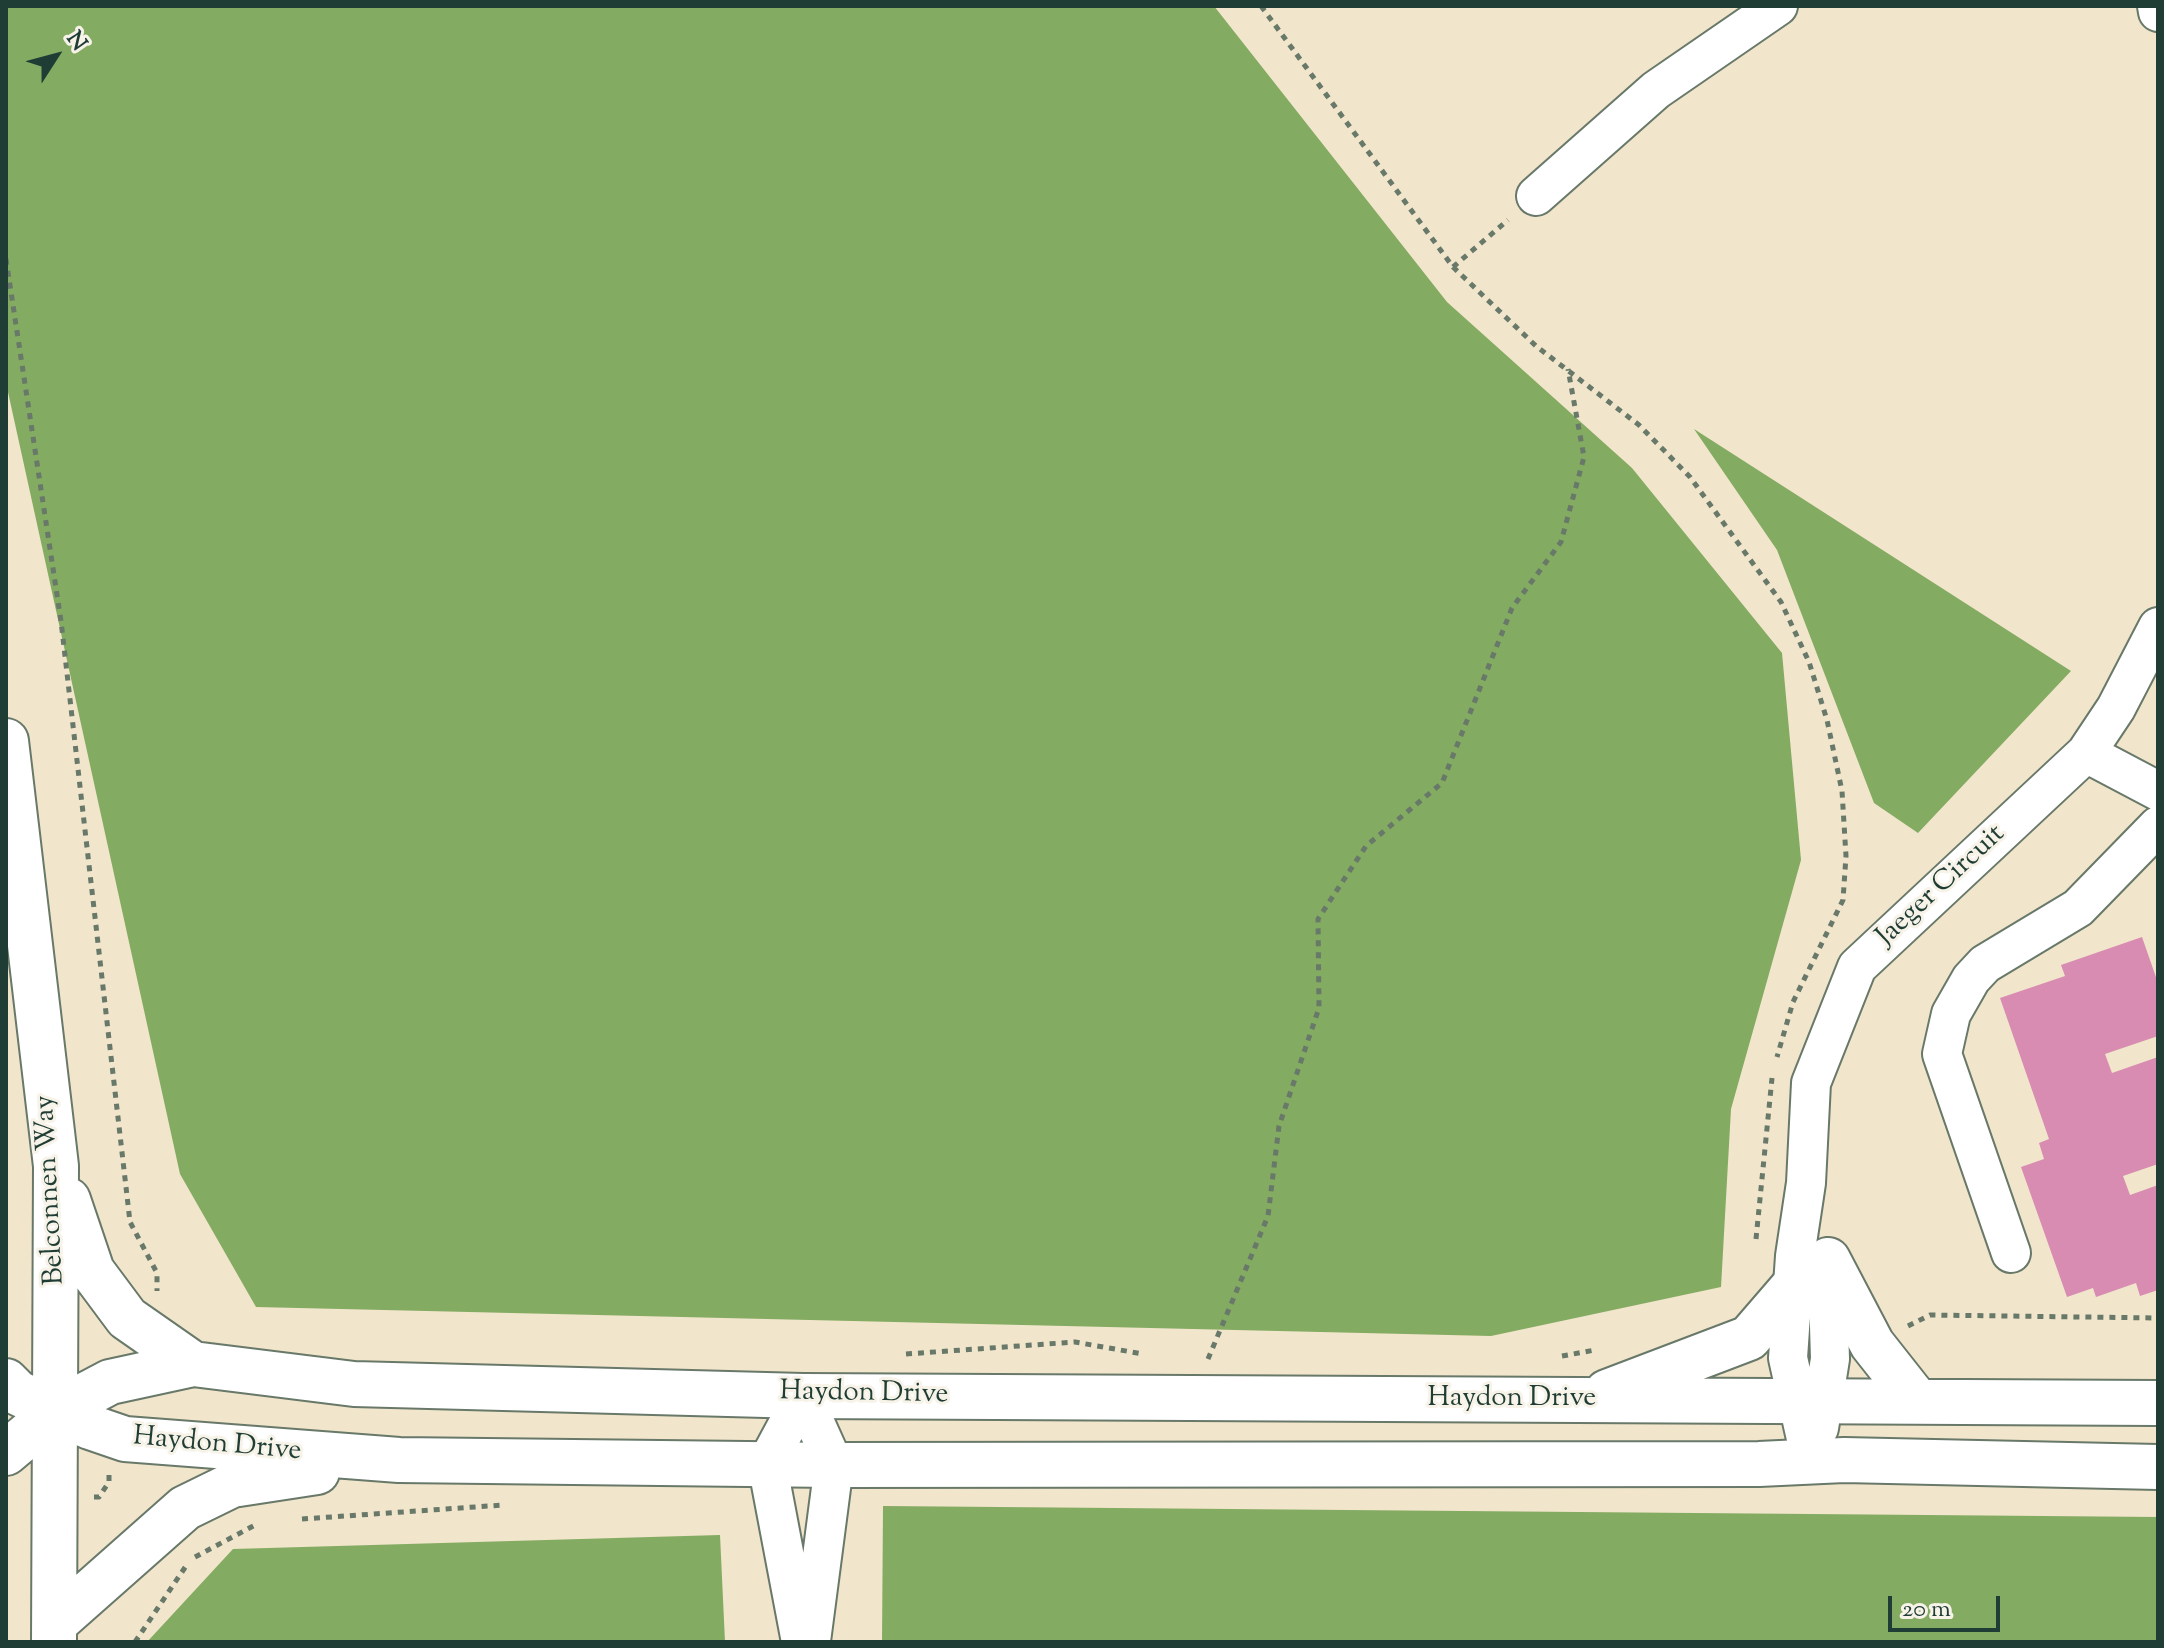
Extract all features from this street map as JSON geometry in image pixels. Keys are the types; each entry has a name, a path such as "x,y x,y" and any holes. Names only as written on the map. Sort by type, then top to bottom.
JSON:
{"main road":[{"name":"Belconnen Way","path":"6,741 56,1166 55,1632"},
{"path":"56,1166 92,1271 127,1318 193,1364"},
{"path":"1828,1260 1872,1344 1917,1401"},
{"path":"1587,1400 1749,1338 1793,1287"},
{"name":"Haydon Drive","path":"57,1410 110,1382 193,1364 354,1384 803,1396 2158,1403"},
{"path":"6,1381 18,1393 57,1410 6,1453"},
{"name":"Haydon Drive","path":"57,1410 109,1435 154,1443 399,1460 834,1465 1811,1461 2158,1467"},
{"path":"55,1632 165,1522 185,1508 232,1485 399,1460"}],"street":[{"path":"1536,196 1656,90 1778,6"},
{"name":"Jaeger Circuit","path":"1811,1401 1788,1358 1806,1183 1811,1083 1857,967 2086,753 2116,708 2158,627"},
{"path":"2086,753 2158,791"},
{"path":"2011,1253 1942,1054 1951,1014 1971,979 1985,964 2078,908 2158,826"},
{"name":"Jaeger Circuit","path":"1806,1183 1828,1260 1831,1336 1811,1401 1811,1461"},
{"path":"801,1642 767,1463 803,1396"},
{"path":"803,1396 834,1465 810,1642"}],"path":[{"path":"1261,6 1453,267 1526,337 1639,425 1690,477 1781,602 1809,662 1827,720 1845,822 1843,900 1793,1002 1777,1060"},
{"path":"1453,267 1536,196"},
{"path":"6,259 61,621 130,1222 157,1273 158,1286 153,1301"},
{"path":"1203,1373 1268,1216 1279,1126 1319,1008 1318,919 1366,846 1442,783 1512,608 1561,542 1584,457 1568,368"},
{"path":"1756,1248 1773,1074"},
{"path":"1930,1315 2158,1318"},
{"path":"900,1355 1075,1342 1158,1357"},
{"path":"99,1497 109,1482"},
{"path":"293,1519 512,1504"},
{"path":"135,1642 191,1558 261,1521"}],"green space":[{"path":"6,6 1214,6 1447,302 1632,468 1782,653 1801,860 1731,1109 1721,1287 1491,1336 256,1307 180,1174 6,383"},
{"path":"1694,429 2071,671 1918,833 1874,803 1777,550"},
{"path":"883,1506 2158,1517 2158,1642 882,1642"},
{"path":"720,1535 725,1642 147,1642 233,1549"}],"building":[{"path":"2142,937 2158,983 2158,1036 2105,1054 2112,1073 2158,1057 2158,1164 2123,1176 2130,1195 2158,1185 2158,1290 2140,1296 2136,1283 2096,1297 2093,1288 2067,1297 2021,1167 2044,1159 2039,1143 2049,1139 2000,998 2065,976 2061,965"}]}
